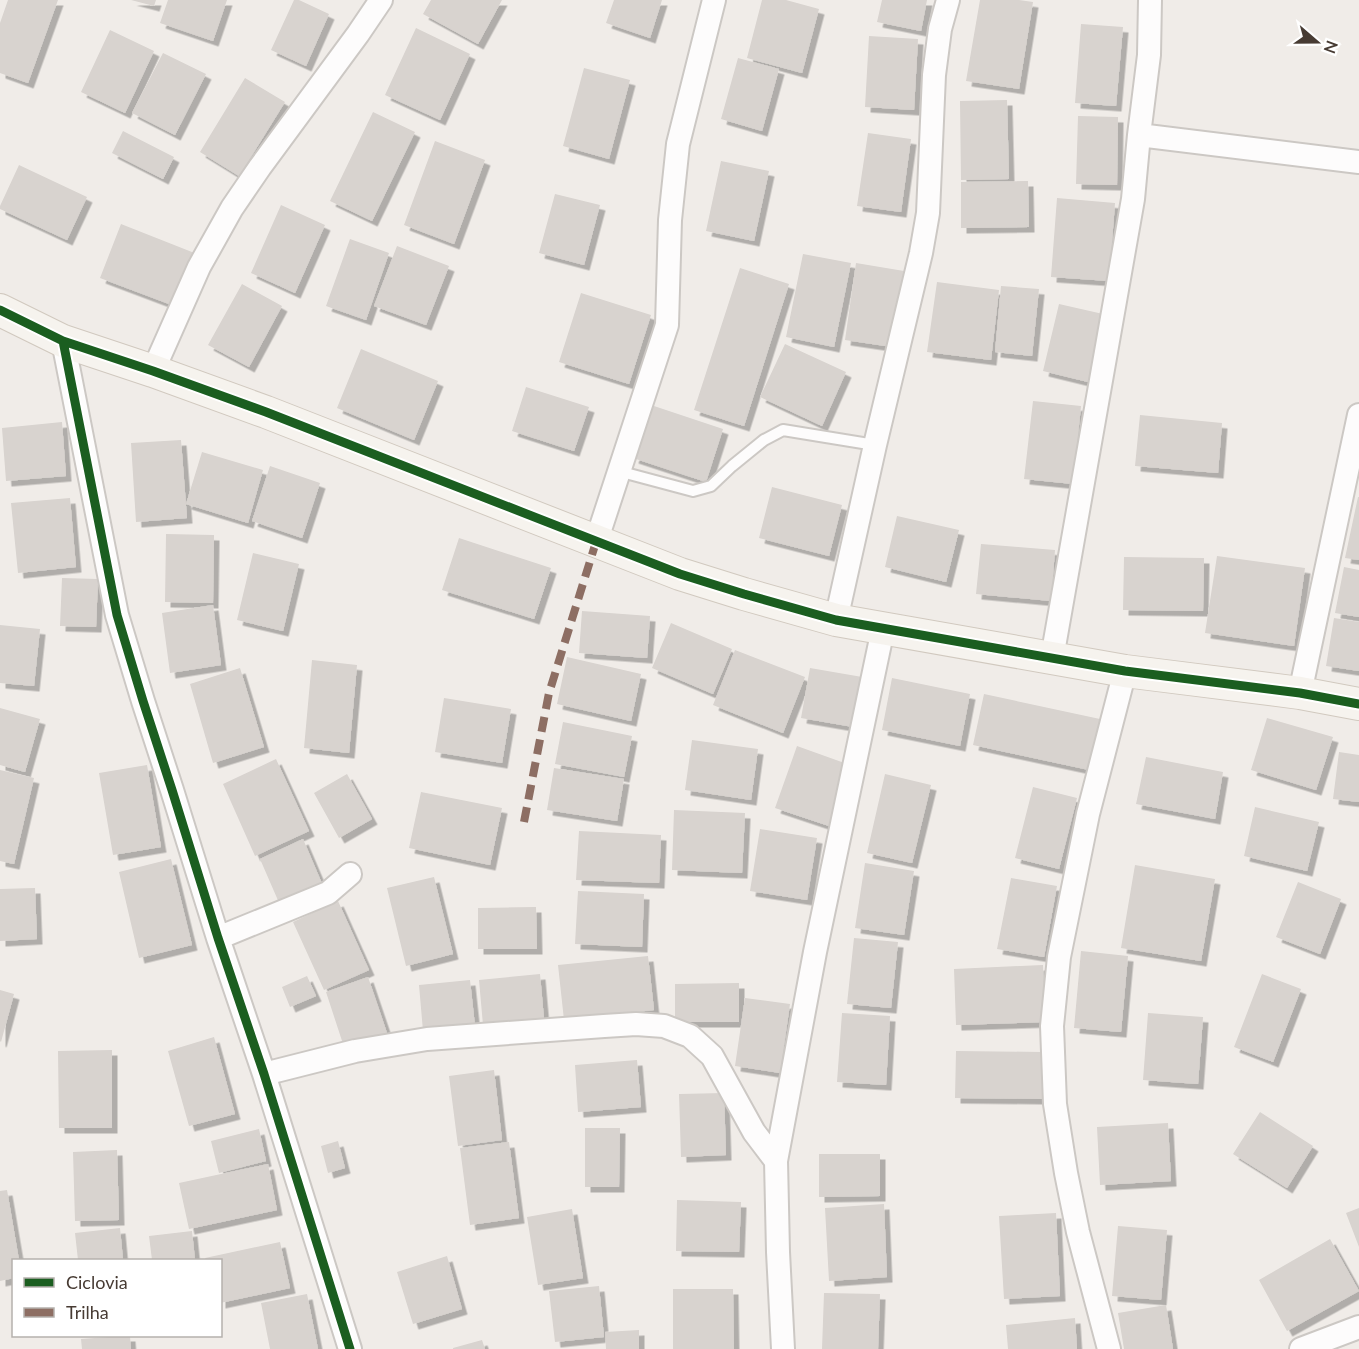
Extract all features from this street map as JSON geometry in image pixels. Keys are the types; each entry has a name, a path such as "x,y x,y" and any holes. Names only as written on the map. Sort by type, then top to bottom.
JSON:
{"street":[{"path":"153,371 199,267 232,208 381,0"},
{"path":"596,542 668,325 670,220 678,144 714,0"},
{"path":"836,620 921,253 928,213 934,75 940,29 948,0"},
{"path":"1052,658 1131,210 1149,55 1150,0"},
{"path":"1139,135 1359,162"},
{"path":"0,310 63,341 266,412 680,574 744,594 836,620 883,629 1125,671 1299,693 1359,704"},
{"path":"63,341 117,615 350,1349"},
{"path":"1299,693 1359,415"},
{"path":"783,1349 777,1252 776,1161 815,952 883,629"},
{"path":"1109,1349 1078,1232 1066,1173 1054,1104 1052,1026 1059,957 1086,826 1125,671"},
{"path":"218,939 328,893 350,874"},
{"path":"264,1074 355,1051 427,1039 625,1025 664,1026 690,1036 711,1056 754,1132 776,1161"},
{"path":"1301,1349 1359,1327"}],"lane":[{"path":"618,471 693,491 711,486 764,440 783,430 875,445"}],"building":[{"path":"8,0 58,0 28,83 0,73 0,23"},
{"path":"131,0 156,0 154,6"},
{"path":"168,0 227,0 213,41 160,23"},
{"path":"294,0 299,0 329,14 306,66 271,50"},
{"path":"431,0 502,0 478,44 423,14"},
{"path":"614,0 662,0 650,38 606,23"},
{"path":"762,0 786,0 819,9 802,73 747,58"},
{"path":"882,0 927,0 921,31 877,22"},
{"path":"980,0 1033,2 1019,89 966,81"},
{"path":"1081,24 1123,27 1116,106 1075,103"},
{"path":"416,28 470,54 440,120 385,95"},
{"path":"110,30 154,51 125,113 81,92"},
{"path":"869,36 918,39 914,110 865,107"},
{"path":"163,53 206,74 175,135 132,113"},
{"path":"738,58 779,69 762,131 721,119"},
{"path":"584,68 630,80 609,159 563,146"},
{"path":"245,78 285,102 239,176 200,152"},
{"path":"1007,100 1009,179 961,180 960,101"},
{"path":"373,112 415,132 372,221 330,201"},
{"path":"1078,116 1118,117 1117,185 1076,184"},
{"path":"123,131 174,157 163,179 112,153"},
{"path":"868,133 911,139 901,212 857,206"},
{"path":"435,141 485,160 454,244 404,225"},
{"path":"721,161 769,171 754,241 706,231"},
{"path":"19,165 87,197 67,240 0,209"},
{"path":"1028,181 1029,227 961,228 961,182"},
{"path":"555,194 600,205 584,265 539,253"},
{"path":"1057,198 1115,203 1109,281 1051,277"},
{"path":"281,205 325,225 295,293 251,273"},
{"path":"121,224 197,254 177,307 100,278"},
{"path":"350,239 389,253 366,320 326,306"},
{"path":"397,246 449,266 426,325 374,306"},
{"path":"803,254 851,263 834,347 786,337"},
{"path":"856,263 904,271 892,347 845,340"},
{"path":"740,268 789,284 744,426 694,410"},
{"path":"937,282 999,290 991,360 927,352"},
{"path":"242,284 282,306 249,367 208,345"},
{"path":"1001,286 1039,289 1032,356 995,352"},
{"path":"581,293 651,315 629,384 559,362"},
{"path":"1059,304 1103,314 1088,382 1043,371"},
{"path":"785,344 846,372 822,426 760,397"},
{"path":"361,349 438,381 414,440 337,408"},
{"path":"526,387 589,407 574,451 512,431"},
{"path":"1033,401 1081,406 1073,484 1024,479"},
{"path":"651,405 723,429 706,482 633,458"},
{"path":"1140,415 1222,423 1218,473 1135,466"},
{"path":"62,422 66,476 6,481 2,428"},
{"path":"181,440 187,518 136,522 131,443"},
{"path":"202,452 263,470 248,523 186,504"},
{"path":"270,466 320,483 302,538 252,521"},
{"path":"772,487 842,505 829,556 759,538"},
{"path":"1359,497 1359,560 1345,558"},
{"path":"70,498 76,567 18,573 11,503"},
{"path":"897,516 959,530 946,582 885,567"},
{"path":"166,534 214,535 213,603 165,602"},
{"path":"459,538 551,568 534,619 442,590"},
{"path":"981,544 1055,550 1051,601 976,594"},
{"path":"253,553 299,564 283,631 237,620"},
{"path":"1217,556 1305,568 1294,646 1205,633"},
{"path":"1124,557 1204,558 1203,611 1123,610"},
{"path":"1344,567 1359,570 1359,617 1335,613"},
{"path":"62,578 98,579 96,627 60,626"},
{"path":"213,605 221,665 170,673 162,613"},
{"path":"582,611 650,616 647,658 579,653"},
{"path":"1334,618 1359,622 1359,671 1326,666"},
{"path":"671,623 732,649 713,694 652,668"},
{"path":"0,625 40,629 34,686 0,683"},
{"path":"735,650 805,677 783,733 713,705"},
{"path":"567,657 641,674 631,721 557,704"},
{"path":"312,660 357,665 349,753 304,748"},
{"path":"240,668 264,747 213,763 190,684"},
{"path":"810,668 868,678 859,728 801,718"},
{"path":"892,678 970,694 960,746 882,730"},
{"path":"984,694 1100,719 1089,770 973,745"},
{"path":"444,698 511,709 502,763 435,752"},
{"path":"0,708 40,719 25,772 0,765"},
{"path":"1267,718 1333,737 1316,790 1251,770"},
{"path":"563,722 632,736 624,777 555,764"},
{"path":"692,740 758,749 751,800 685,790"},
{"path":"797,746 850,765 829,826 775,808"},
{"path":"1339,752 1359,755 1359,802 1333,799"},
{"path":"1146,757 1223,772 1215,819 1136,804"},
{"path":"276,759 309,831 255,856 223,784"},
{"path":"147,765 161,847 113,855 99,773"},
{"path":"554,768 624,779 617,821 547,810"},
{"path":"0,770 34,778 14,864 0,861"},
{"path":"347,774 372,819 339,838 314,793"},
{"path":"885,774 931,785 912,863 867,853"},
{"path":"1033,787 1077,798 1059,869 1015,858"},
{"path":"421,792 502,808 490,865 409,848"},
{"path":"1255,807 1319,822 1307,871 1244,856"},
{"path":"674,810 745,813 742,873 672,870"},
{"path":"760,829 817,838 807,900 750,891"},
{"path":"579,831 661,835 659,883 576,880"},
{"path":"303,839 323,886 280,905 260,859"},
{"path":"171,859 192,945 139,958 119,872"},
{"path":"865,863 914,871 904,935 855,928"},
{"path":"1135,865 1215,879 1201,961 1121,948"},
{"path":"434,877 453,954 406,966 387,888"},
{"path":"1011,878 1057,886 1044,957 997,949"},
{"path":"1298,882 1341,899 1320,954 1276,937"},
{"path":"35,888 37,939 0,941 0,889"},
{"path":"578,891 644,894 642,947 575,944"},
{"path":"338,901 369,970 324,990 293,922"},
{"path":"536,907 537,949 478,949 478,908"},
{"path":"854,938 898,942 891,1008 847,1004"},
{"path":"1081,951 1128,956 1121,1032 1074,1028"},
{"path":"648,956 654,1010 564,1020 558,965"},
{"path":"1043,965 1045,1022 956,1025 954,969"},
{"path":"540,974 544,1019 483,1025 479,980"},
{"path":"1262,974 1301,989 1273,1062 1234,1047"},
{"path":"307,976 316,996 290,1007 282,987"},
{"path":"368,977 388,1036 345,1050 326,992"},
{"path":"470,980 475,1026 423,1031 419,985"},
{"path":"739,983 739,1022 675,1022 675,984"},
{"path":"0,990 14,994 1,1042 0,1041"},
{"path":"745,998 790,1004 780,1073 735,1066"},
{"path":"842,1013 890,1016 886,1085 837,1082"},
{"path":"1148,1013 1203,1017 1198,1084 1143,1080"},
{"path":"214,1037 235,1114 189,1126 168,1051"},
{"path":"112,1050 112,1128 59,1128 58,1051"},
{"path":"956,1051 1042,1052 1042,1099 955,1098"},
{"path":"637,1060 641,1107 578,1112 575,1065"},
{"path":"494,1070 502,1140 458,1146 449,1076"},
{"path":"724,1093 726,1155 681,1157 679,1094"},
{"path":"1260,1112 1313,1146 1287,1188 1233,1154"},
{"path":"1168,1123 1171,1181 1100,1185 1097,1127"},
{"path":"585,1128 620,1128 619,1187 585,1187"},
{"path":"259,1129 266,1161 219,1173 211,1141"},
{"path":"338,1141 345,1168 328,1173 321,1146"},
{"path":"509,1142 519,1218 470,1225 460,1148"},
{"path":"117,1150 119,1220 75,1221 73,1152"},
{"path":"819,1154 880,1154 880,1196 819,1197"},
{"path":"268,1164 277,1210 189,1229 179,1183"},
{"path":"7,1190 19,1259 12,1259 12,1278 0,1281 0,1191"},
{"path":"677,1200 741,1202 739,1252 676,1251"},
{"path":"884,1204 887,1277 829,1281 825,1208"},
{"path":"1359,1208 1359,1247 1346,1213"},
{"path":"572,1209 583,1278 538,1285 527,1217"},
{"path":"1056,1213 1060,1296 1004,1299 999,1216"},
{"path":"1118,1226 1167,1230 1161,1300 1112,1296"},
{"path":"120,1228 123,1259 78,1259 75,1233"},
{"path":"192,1231 195,1259 152,1259 149,1236"},
{"path":"1330,1239 1359,1291 1287,1331 1259,1280"},
{"path":"280,1242 290,1288 222,1303 222,1259 205,1258"},
{"path":"447,1256 462,1309 413,1324 397,1272"},
{"path":"599,1286 604,1337 555,1342 549,1291"},
{"path":"673,1289 733,1289 734,1349 673,1349"},
{"path":"824,1293 880,1294 878,1349 822,1349"},
{"path":"307,1294 318,1349 270,1349 261,1303"},
{"path":"1166,1305 1173,1349 1124,1349 1118,1313"},
{"path":"1075,1318 1077,1349 1008,1349 1006,1325"},
{"path":"639,1330 639,1349 606,1349 605,1332"},
{"path":"130,1337 131,1349 82,1349 81,1339"},
{"path":"482,1340 485,1349 453,1349 453,1348"}],"marked path":[{"path":"524,822 549,693 596,542"}],"cycle path":[{"path":"0,310 63,341 266,412 680,574 744,594 836,620 1125,671 1300,693 1359,704"},
{"path":"63,341 117,615 350,1349"}]}
